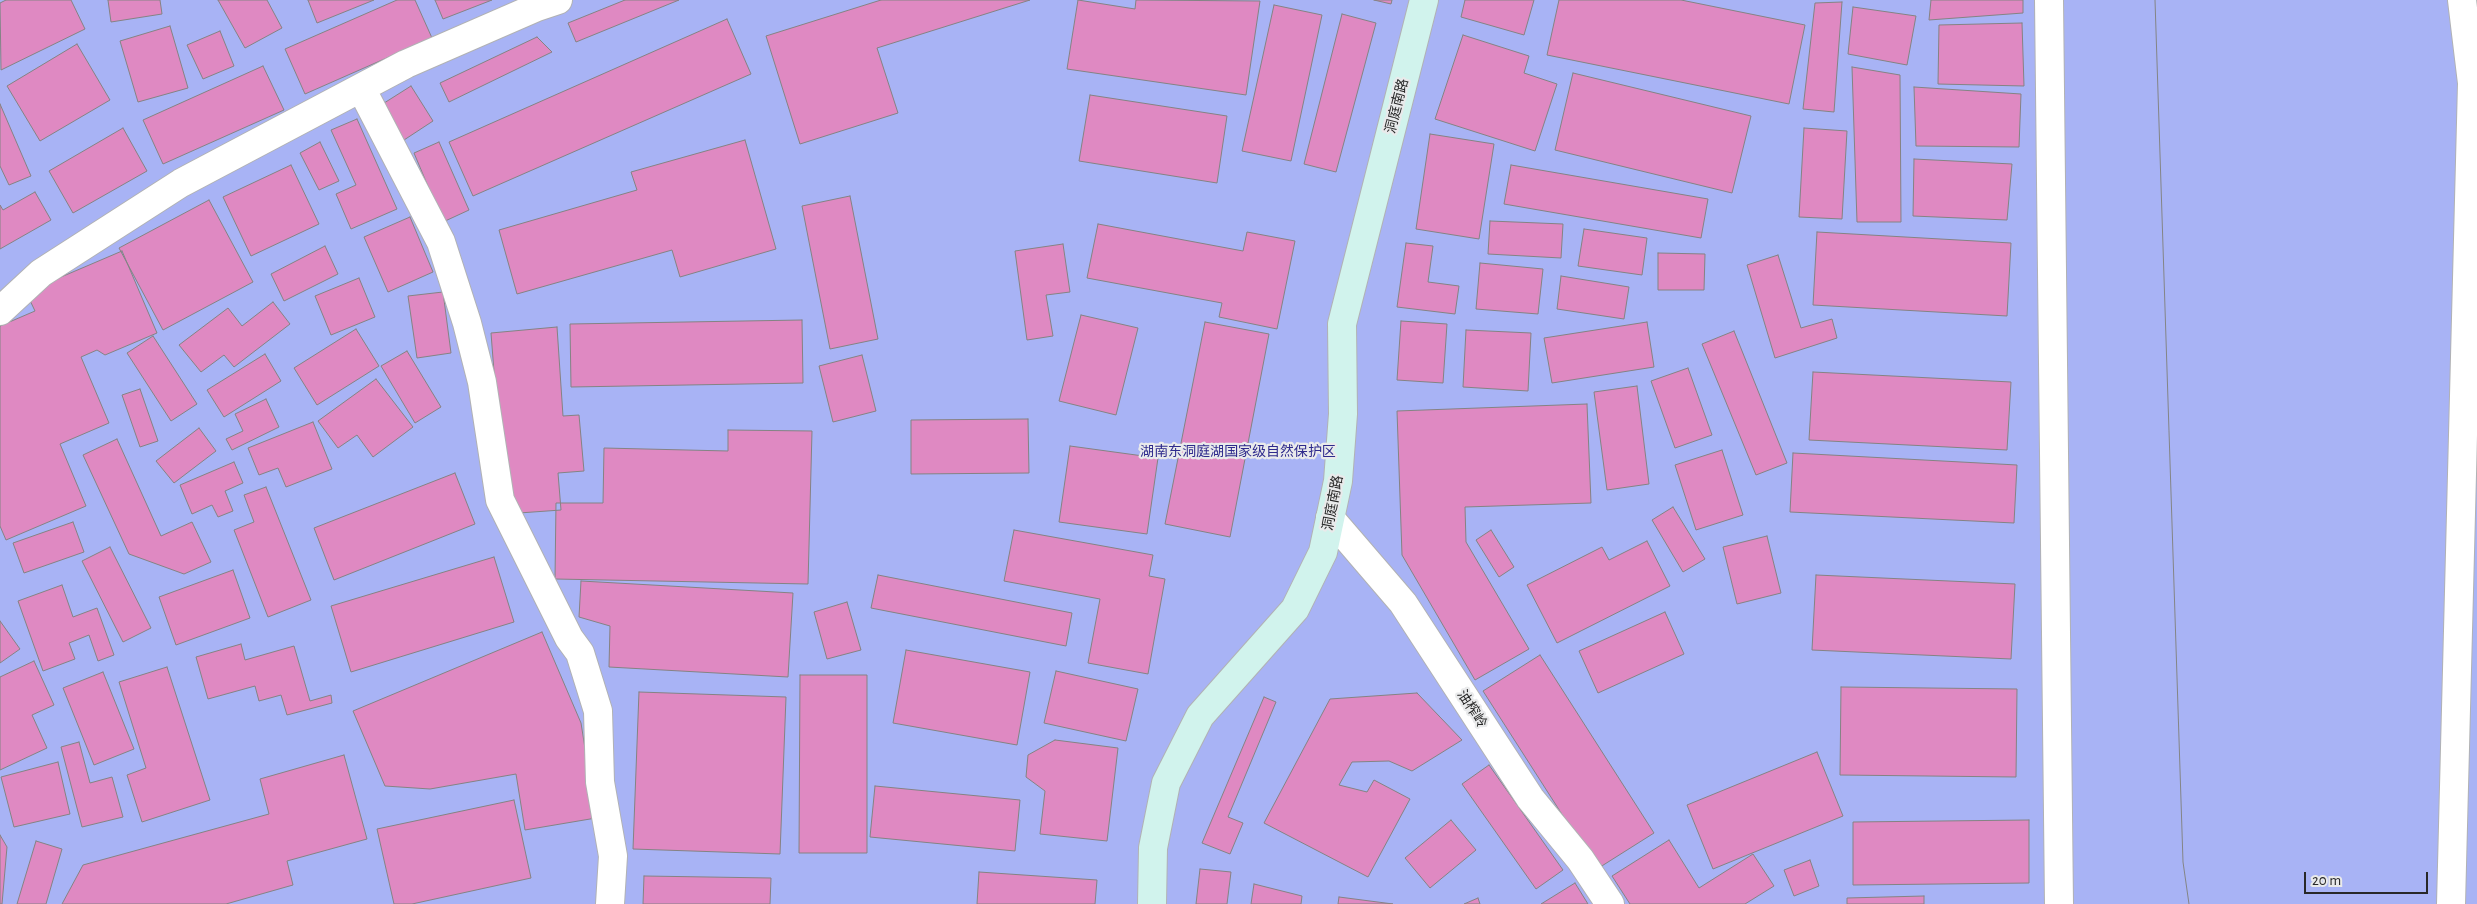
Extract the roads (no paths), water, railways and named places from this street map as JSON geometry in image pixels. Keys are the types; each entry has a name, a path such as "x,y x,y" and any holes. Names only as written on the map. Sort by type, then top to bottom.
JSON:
{"main road":[{"name":"洞庭南路","path":"1152,904 1153,848 1166,783 1200,716 1294,609 1323,552 1338,481 1343,414 1342,324 1424,0"}],"street":[{"path":"0,311 41,273 181,183 406,64 537,7 558,0"},
{"path":"2049,0 2059,904"},
{"path":"2451,904 2472,83 2462,0"},
{"path":"361,88 441,242 467,323 482,382 500,500 569,638 580,653 598,711 600,782 612,856 610,904"},
{"name":"油榨岭","path":"1330,518 1403,603 1530,798 1580,860 1610,904"}],"tram line":[{"path":"2155,0 2183,862 2189,904"}],"park label":[{"name":"湖南东洞庭湖国家级自然保护区","path":"1238,452"}]}
